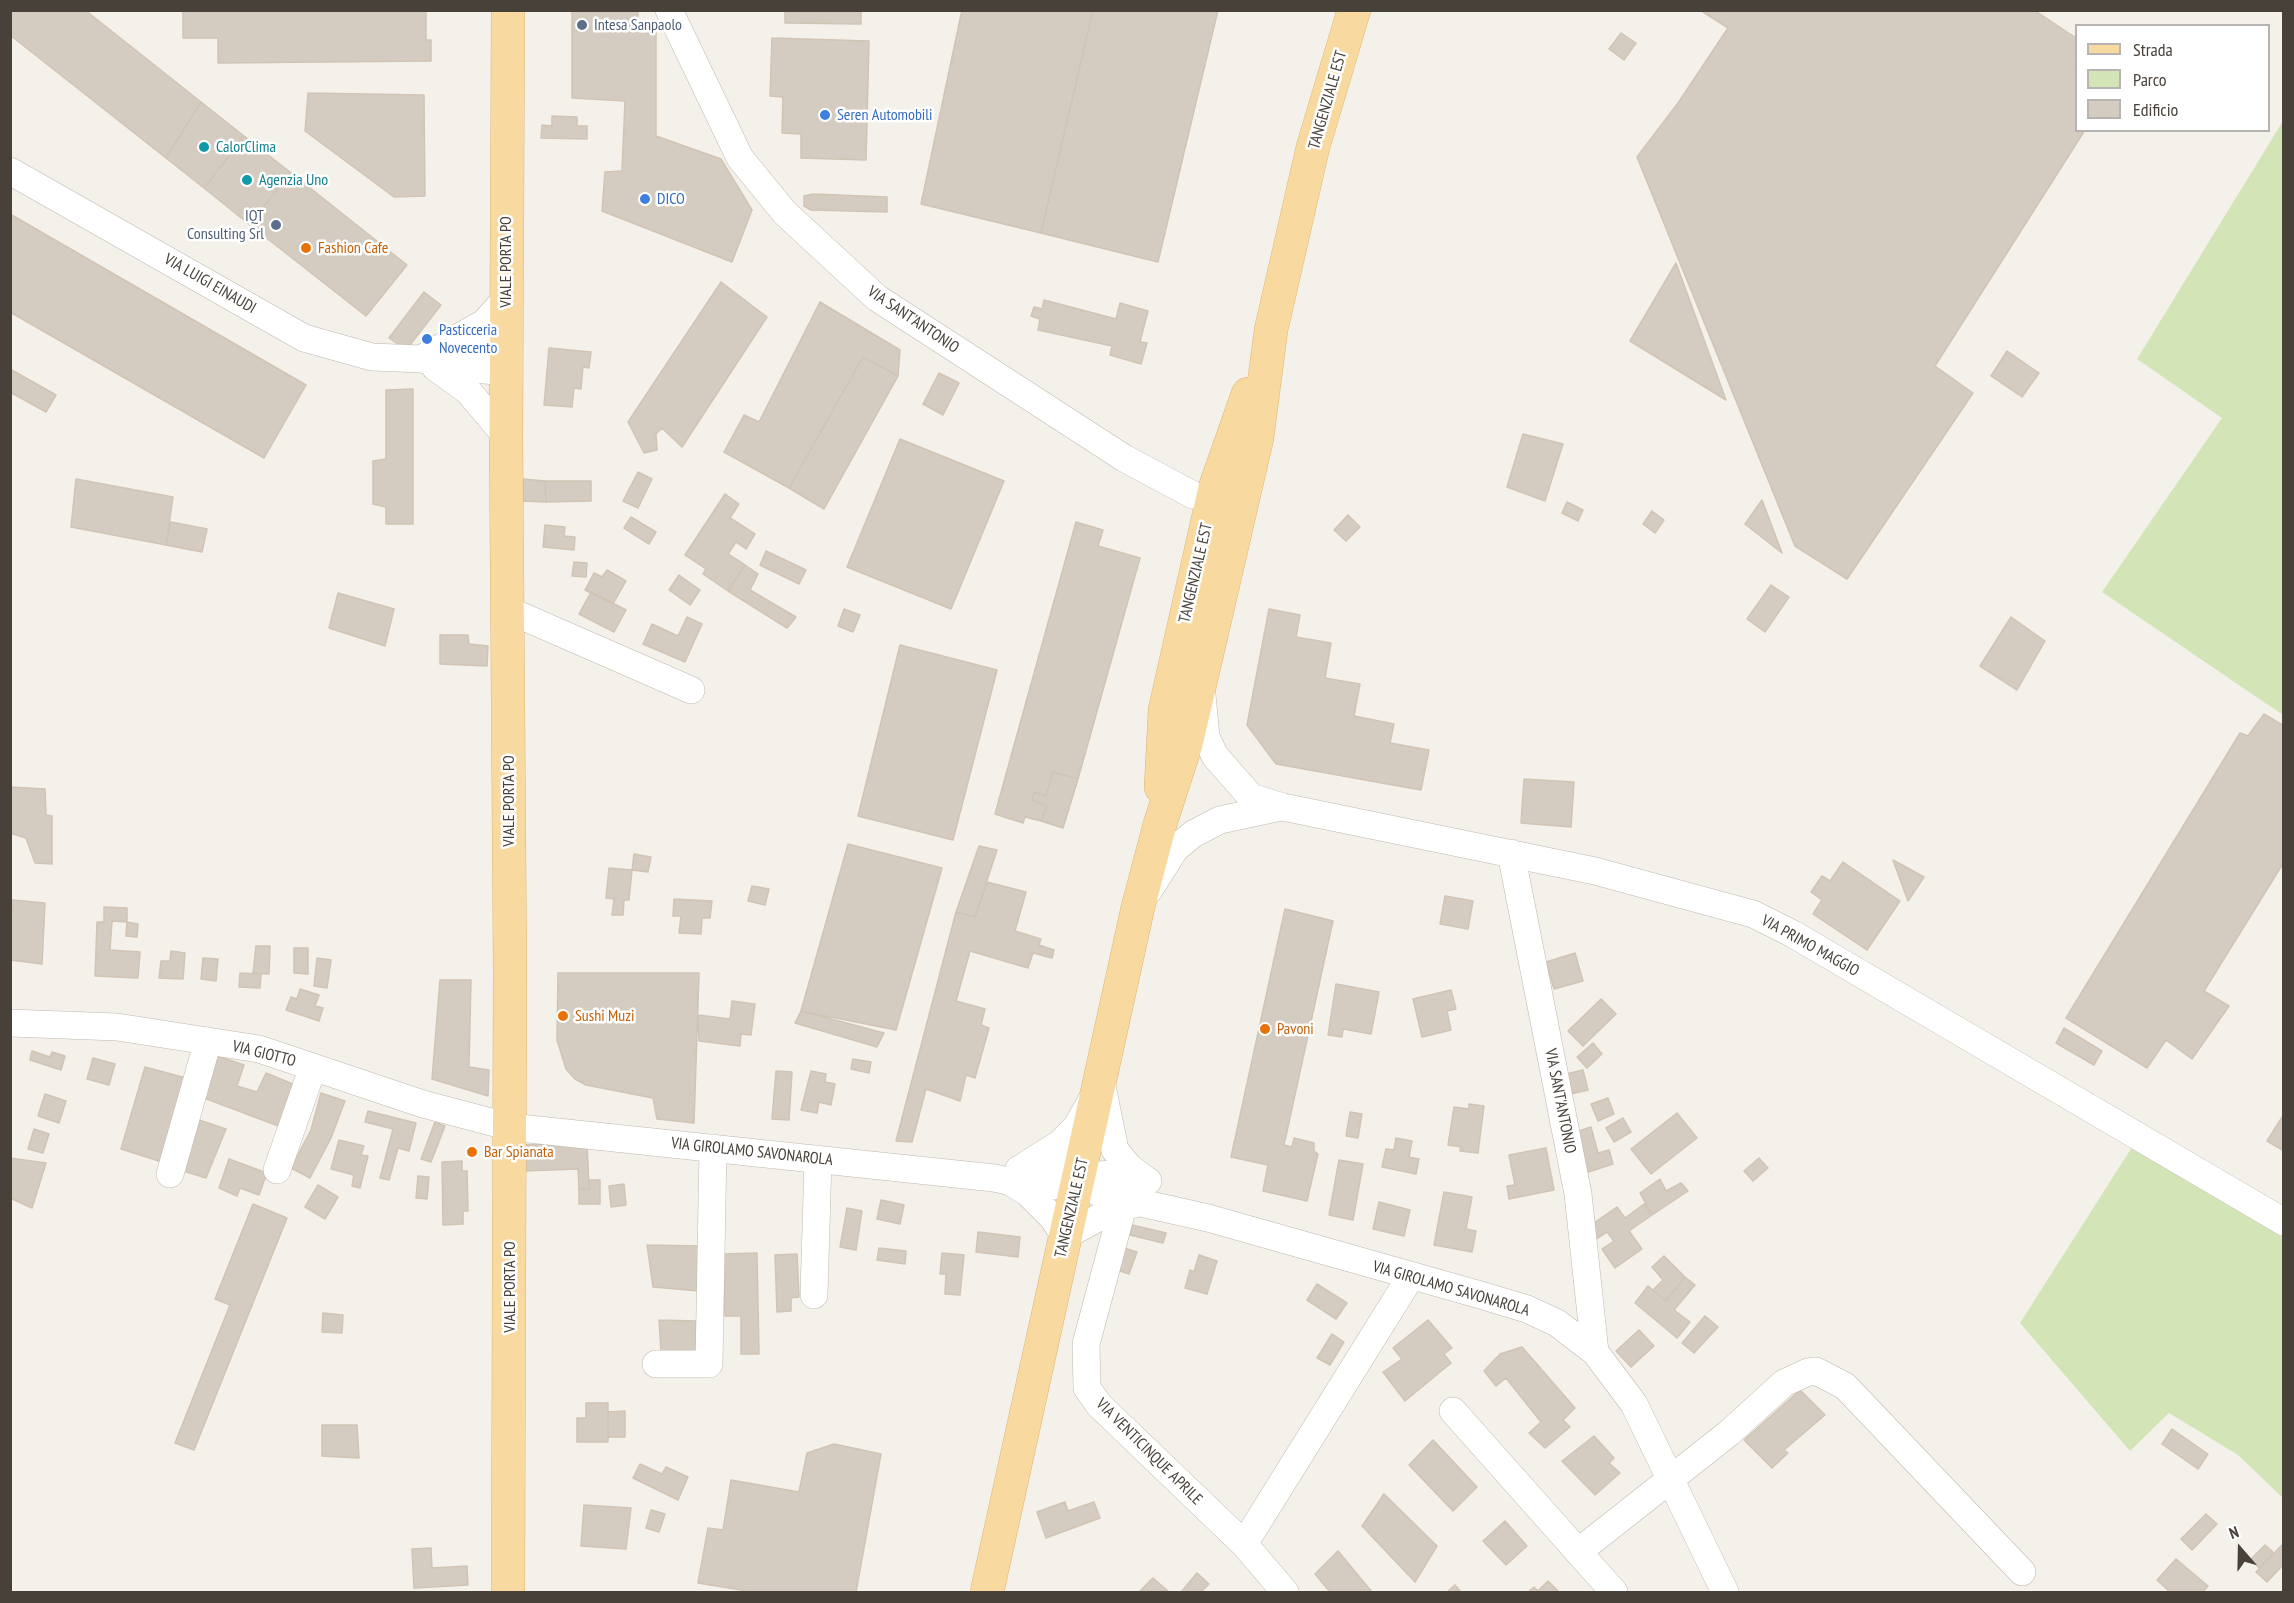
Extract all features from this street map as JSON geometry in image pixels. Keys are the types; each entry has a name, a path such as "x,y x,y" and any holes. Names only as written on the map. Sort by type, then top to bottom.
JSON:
{"main road":[{"name":"VIALE PORTA PO","path":"508,10 506,299 510,1127 508,1593"},
{"name":"TANGENZIALE EST","path":"987,1593 1138,907 1160,824 1186,744 1257,438 1271,330 1314,147 1354,10"},
{"name":"TANGENZIALE EST","path":"1160,824 1162,728 1215,488 1271,330"}],"street":[{"name":"VIA SANT'ANTONIO","path":"669,10 740,158 785,213 877,298 1124,458 1193,495"},
{"name":"VIA LUIGI EINAUDI","path":"10,171 304,338 372,357 421,359 458,348 506,360"},
{"path":"421,359 484,323 506,299"},
{"name":"VIA LUIGI EINAUDI","path":"421,359 449,374 468,391 506,436"},
{"path":"508,610 692,690"},
{"name":"VIA PRIMO MAGGIO","path":"1201,682 1206,737 1215,756 1251,797 1283,807 1595,871 1753,914 1793,934 2283,1222"},
{"name":"VIA PRIMO MAGGIO","path":"1138,907 1174,849 1193,834 1220,820 1283,807"},
{"name":"VIA SANT'ANTONIO","path":"1511,853 1578,1194 1595,1352"},
{"name":"VIA GIOTTO","path":"10,1023 117,1027 260,1050 423,1104 510,1127"},
{"path":"170,1174 208,1041"},
{"path":"277,1170 313,1067"},
{"path":"1065,1236 1052,1216 1008,1176 1061,1143 1077,1126 1099,1082"},
{"name":"VIA GIROLAMO SAVONAROLA","path":"1099,1082 1115,1150 1150,1193"},
{"name":"VIA GIROLAMO SAVONAROLA","path":"510,1127 1008,1176 1036,1187 1053,1186 1080,1176 1089,1187 1101,1194 1150,1193 1208,1218 1527,1309 1557,1323 1595,1352 1634,1404 1725,1593"},
{"path":"656,1364 709,1364 713,1148"},
{"path":"814,1294 818,1159"},
{"name":"VIA GIROLAMO SAVONAROLA","path":"1065,1236 1150,1193"},
{"name":"VIA VENTICINQUE APRILE","path":"1123,1206 1086,1344 1087,1388 1099,1405 1244,1544 1285,1593"},
{"path":"1244,1544 1411,1276"},
{"path":"1578,1552 1729,1433 1784,1383 1808,1372 1816,1371 1845,1386 2022,1572"},
{"path":"1453,1411 1614,1593"}],"green space":[{"path":"2283,121 2283,715 2102,592 2222,418 2137,359"},
{"path":"2134,1144 2283,1230 2283,1498 2238,1455 2169,1413 2130,1451 2020,1323"}],"building":[{"path":"10,10 85,10 201,102 166,158 10,35"},
{"path":"183,10 426,10 426,40 431,40 431,61 218,63 218,38 183,38"},
{"path":"572,10 638,10 638,25 656,26 656,136 721,159 752,210 732,262 602,211 605,172 622,171 625,101 572,98"},
{"path":"785,10 861,10 861,24 785,23"},
{"path":"962,10 1093,10 1041,233 921,204"},
{"path":"1093,10 1218,10 1158,262 1041,233"},
{"path":"1700,10 2034,10 2075,37 2075,132 2084,132 1935,366 1973,393 1847,579 1795,546 1637,157 1678,103 1728,28"},
{"path":"1621,33 1636,43 1624,60 1609,49"},
{"name":"Seren Automobili","path":"772,38 869,41 866,160 801,158 801,134 782,133 783,97 770,96"},
{"path":"308,93 424,95 425,196 394,197 305,131"},
{"name":"CalorClima","path":"201,102 244,136 204,188 166,158"},
{"path":"552,116 577,117 577,126 587,126 587,139 541,138 542,125 552,126"},
{"name":"Agenzia Uno","path":"244,136 290,172 250,225 204,188"},
{"path":"290,172 407,265 366,316 250,225"},
{"path":"813,194 887,197 887,212 811,210 804,206 804,196"},
{"path":"10,214 306,385 264,458 10,312"},
{"path":"1676,263 1726,400 1630,341"},
{"path":"721,282 767,317 682,447 662,428 656,434 657,450 644,453 628,422"},
{"path":"424,292 441,305 406,350 389,338"},
{"path":"1044,300 1116,319 1120,303 1148,311 1140,342 1147,343 1141,364 1110,355 1112,346 1038,330 1040,319 1031,316 1034,307 1042,309"},
{"path":"820,302 900,350 898,376 863,357 789,488 724,452 744,415 759,422"},
{"path":"549,348 591,352 589,368 583,367 581,389 574,388 572,407 544,405"},
{"path":"2007,351 2039,373 2022,397 1991,376"},
{"path":"863,357 898,376 824,509 789,488"},
{"path":"10,369 56,395 46,412 10,392"},
{"path":"939,373 959,383 943,415 923,404"},
{"path":"413,389 413,524 386,524 386,507 373,504 373,461 386,459 386,390"},
{"path":"1523,434 1563,444 1545,501 1507,487"},
{"path":"900,439 1004,481 951,609 847,567"},
{"path":"638,472 652,479 638,508 623,501"},
{"path":"76,479 173,497 166,545 71,527"},
{"path":"523,479 545,481 546,502 523,501"},
{"path":"545,481 591,481 591,501 546,502"},
{"path":"725,494 739,504 730,518 755,534 746,549 736,542 728,554 745,565 728,591 703,574 706,569 685,555"},
{"path":"1762,500 1782,553 1745,524"},
{"path":"1567,502 1583,510 1578,521 1562,513"},
{"path":"1652,511 1664,520 1655,533 1643,524"},
{"path":"1348,515 1360,527 1346,541 1334,530"},
{"path":"631,517 656,532 649,544 624,528"},
{"path":"171,522 207,529 202,552 166,545"},
{"path":"1076,522 1103,530 1098,546 1140,558 1078,779 1053,772 1046,796 1034,792 1032,800 1047,806 1041,821 1025,817 1023,823 995,814"},
{"path":"545,525 565,527 564,536 575,537 574,550 543,547"},
{"path":"766,551 806,570 799,584 760,565"},
{"path":"574,562 587,563 586,577 572,576"},
{"path":"745,565 758,574 750,590 796,617 787,628 728,591"},
{"path":"607,570 626,581 613,604 585,590 594,573 602,577"},
{"path":"679,575 700,590 690,605 669,590"},
{"path":"1771,585 1789,597 1765,632 1747,619"},
{"path":"591,592 626,610 614,632 579,614"},
{"path":"338,593 394,609 385,646 329,628"},
{"path":"844,609 860,615 853,632 838,626"},
{"path":"1269,609 1300,615 1296,637 1331,643 1325,678 1360,684 1354,716 1394,724 1390,743 1429,750 1421,790 1276,764 1247,725"},
{"path":"687,617 702,624 685,662 643,644 652,624 678,636"},
{"path":"2011,617 2045,641 2017,690 1980,666"},
{"path":"440,635 468,635 469,644 488,646 487,666 440,664"},
{"path":"900,645 997,670 953,840 858,816"},
{"path":"2264,714 2284,726 2284,862 2204,991 2229,1006 2192,1059 2166,1040 2147,1068 2066,1018 2240,733 2248,736"},
{"path":"1053,772 1078,779 1063,828 1041,821 1047,806 1032,800 1034,792 1046,796"},
{"path":"1524,779 1574,782 1571,827 1521,823"},
{"path":"10,787 45,789 46,815 52,816 52,864 35,863 26,838 10,833"},
{"path":"848,844 942,868 896,1030 801,1011"},
{"path":"979,846 997,850 975,917 956,912"},
{"path":"634,854 651,857 648,872 632,870"},
{"path":"1893,860 1924,877 1908,901"},
{"path":"1843,862 1900,901 1867,950 1813,914 1822,900 1811,892 1822,876 1830,881"},
{"path":"609,868 632,870 629,900 624,900 623,915 612,915 614,899 606,898"},
{"path":"987,882 1026,892 1015,931 1041,939 1039,945 1054,950 1052,958 1033,953 1028,968 970,951 956,1001 985,1009 981,1025 989,1028 975,1078 966,1075 960,1101 926,1089 912,1142 896,1141 956,912 975,917"},
{"path":"752,886 769,889 765,905 748,901"},
{"path":"1445,896 1473,901 1468,929 1440,924"},
{"path":"674,899 712,901 710,918 702,918 701,934 679,933 681,916 673,916"},
{"path":"12,900 45,903 42,964 10,960"},
{"path":"104,907 127,908 127,922 112,921 110,950 140,952 138,978 95,976 97,922 104,922"},
{"path":"1285,909 1333,921 1284,1145 1292,1147 1294,1138 1314,1143 1314,1151 1318,1154 1307,1201 1263,1191 1268,1165 1231,1157"},
{"path":"127,922 138,924 137,937 126,936"},
{"path":"256,946 270,946 269,974 253,973"},
{"path":"294,948 308,948 308,974 294,973"},
{"path":"171,951 185,953 183,979 159,978 161,961 170,961"},
{"path":"1575,953 1583,981 1554,989 1546,962"},
{"path":"203,958 218,959 216,981 201,979"},
{"path":"317,958 331,960 327,988 314,986"},
{"path":"240,973 261,974 260,988 239,987"},
{"path":"558,973 699,973 694,1123 657,1119 653,1098 586,1085 575,1079 566,1069 557,1040"},
{"path":"440,980 471,980 469,1067 489,1070 488,1096 432,1079"},
{"path":"1336,984 1379,992 1371,1034 1343,1029 1342,1037 1328,1035"},
{"path":"300,989 319,995 315,1006 323,1008 319,1021 286,1010 291,997 297,999"},
{"path":"1451,990 1456,1009 1447,1011 1451,1030 1422,1037 1413,999"},
{"path":"1601,999 1616,1014 1583,1046 1568,1031"},
{"path":"732,1001 755,1004 751,1035 741,1034 740,1046 699,1041 698,1015 730,1019"},
{"path":"801,1011 884,1033 877,1047 795,1023"},
{"path":"2064,1028 2102,1051 2094,1065 2056,1043"},
{"path":"1593,1043 1602,1054 1587,1068 1577,1057"},
{"path":"32,1051 50,1057 52,1052 65,1056 61,1070 30,1060"},
{"path":"218,1056 244,1065 237,1086 257,1092 266,1073 295,1085 281,1127 204,1098"},
{"path":"93,1058 115,1064 109,1085 87,1079"},
{"path":"853,1059 871,1062 869,1073 851,1069"},
{"path":"145,1067 186,1078 162,1162 121,1149"},
{"path":"1583,1070 1588,1090 1562,1096 1558,1076"},
{"path":"776,1071 792,1072 789,1120 772,1119"},
{"path":"811,1071 826,1074 825,1082 835,1084 831,1105 819,1102 817,1113 801,1110"},
{"path":"321,1093 345,1101 331,1138 310,1178 291,1168 311,1130"},
{"path":"45,1094 66,1101 59,1123 38,1116"},
{"path":"1608,1098 1614,1114 1598,1121 1591,1104"},
{"path":"1469,1104 1484,1106 1478,1153 1460,1151 1461,1147 1448,1145 1454,1107 1469,1109"},
{"path":"368,1111 416,1123 409,1151 398,1148 389,1180 380,1178 393,1129 365,1122"},
{"path":"1350,1112 1362,1114 1358,1138 1346,1136"},
{"path":"1677,1113 1697,1138 1651,1174 1631,1149"},
{"path":"2284,1114 2284,1151 2267,1141"},
{"path":"1623,1118 1631,1132 1614,1142 1606,1128"},
{"path":"196,1119 226,1129 206,1178 180,1170"},
{"path":"435,1122 445,1126 431,1162 421,1159"},
{"path":"1591,1127 1598,1153 1609,1150 1613,1164 1582,1174 1570,1134"},
{"path":"34,1129 49,1134 43,1153 28,1149"},
{"path":"1396,1138 1412,1141 1409,1157 1419,1159 1416,1174 1382,1167 1386,1149 1394,1150"},
{"path":"339,1140 364,1146 361,1155 368,1156 360,1188 352,1186 354,1175 331,1169"},
{"path":"587,1142 589,1189 579,1189 578,1169 523,1171 522,1145"},
{"path":"1546,1148 1554,1190 1509,1199 1507,1186 1515,1185 1509,1155"},
{"path":"10,1158 46,1163 32,1208 10,1198"},
{"path":"1759,1158 1768,1168 1753,1181 1744,1171"},
{"path":"229,1159 267,1173 259,1195 240,1188 237,1196 219,1188"},
{"path":"1339,1160 1363,1164 1353,1220 1329,1215"},
{"path":"462,1161 462,1171 467,1171 468,1211 463,1211 463,1224 443,1225 442,1162"},
{"path":"418,1176 429,1177 427,1199 416,1198"},
{"path":"1660,1179 1666,1191 1681,1183 1688,1191 1652,1215 1640,1193"},
{"path":"589,1180 600,1180 600,1204 579,1204 579,1189 589,1189"},
{"path":"624,1184 626,1205 611,1207 609,1186"},
{"path":"318,1185 338,1197 325,1219 305,1207"},
{"path":"1444,1192 1472,1197 1466,1229 1476,1231 1472,1252 1434,1245"},
{"path":"881,1200 904,1205 900,1224 877,1219"},
{"path":"1379,1202 1410,1210 1404,1236 1373,1229"},
{"path":"253,1204 287,1218 194,1450 175,1443 230,1305 215,1299"},
{"path":"1644,1204 1652,1215 1629,1231 1642,1249 1615,1268 1602,1249 1614,1241 1607,1232 1596,1239 1588,1227 1617,1207 1625,1218"},
{"path":"847,1208 862,1211 856,1250 840,1247"},
{"path":"1132,1225 1166,1233 1163,1243 1130,1235"},
{"path":"978,1232 1020,1237 1018,1257 976,1252"},
{"path":"647,1245 701,1246 699,1291 653,1287"},
{"path":"879,1248 906,1251 905,1264 877,1260"},
{"path":"1124,1248 1137,1252 1129,1274 1117,1270"},
{"path":"757,1253 759,1354 741,1354 741,1316 725,1316 723,1254"},
{"path":"942,1253 964,1255 960,1295 945,1294 946,1274 940,1274"},
{"path":"797,1254 799,1297 791,1298 791,1311 777,1312 775,1255"},
{"path":"1199,1255 1217,1261 1207,1294 1185,1288 1190,1270 1194,1272"},
{"path":"1664,1256 1685,1277 1666,1301 1653,1290 1663,1280 1652,1267"},
{"path":"1685,1277 1695,1285 1674,1310 1690,1322 1677,1338 1635,1303 1648,1286 1666,1301"},
{"path":"1317,1284 1347,1303 1336,1319 1307,1300"},
{"path":"323,1313 343,1315 342,1333 322,1332"},
{"path":"1705,1316 1718,1327 1694,1353 1682,1343"},
{"path":"659,1320 696,1321 698,1353 661,1351"},
{"path":"1428,1320 1452,1348 1444,1354 1451,1363 1405,1401 1383,1372 1402,1359 1393,1348"},
{"path":"1639,1330 1654,1346 1631,1367 1616,1351"},
{"path":"1332,1334 1344,1342 1330,1365 1317,1358"},
{"path":"1522,1347 1575,1408 1563,1420 1570,1427 1545,1448 1529,1433 1541,1422 1506,1378 1496,1386 1484,1371 1500,1354"},
{"path":"1800,1390 1825,1415 1784,1450 1788,1453 1772,1468 1744,1440"},
{"path":"586,1403 608,1403 608,1442 577,1442 577,1418 586,1418"},
{"path":"625,1411 625,1437 608,1437 608,1412"},
{"path":"322,1425 357,1425 359,1458 322,1456"},
{"path":"2172,1429 2208,1454 2198,1469 2162,1444"},
{"path":"1594,1436 1614,1458 1609,1463 1620,1473 1595,1495 1562,1461"},
{"path":"1433,1440 1477,1487 1453,1511 1409,1465"},
{"path":"834,1444 881,1454 856,1592 753,1592 698,1583 708,1528 723,1530 731,1480 799,1492 807,1453"},
{"path":"640,1464 662,1474 666,1467 688,1477 678,1500 633,1478"},
{"path":"1384,1494 1437,1546 1415,1582 1362,1526"},
{"path":"1065,1502 1068,1511 1094,1502 1100,1518 1046,1538 1037,1512"},
{"path":"584,1505 631,1508 626,1549 581,1546"},
{"path":"651,1510 665,1514 659,1532 646,1528"},
{"path":"2206,1514 2217,1524 2192,1550 2181,1539"},
{"path":"1505,1521 1527,1546 1506,1565 1483,1541"},
{"path":"2284,1543 2284,1564 2267,1582 2256,1572"},
{"path":"2265,1545 2274,1553 2259,1568 2251,1559"},
{"path":"431,1548 432,1568 467,1566 468,1585 414,1588 412,1549"},
{"path":"1338,1551 1372,1592 1330,1592 1315,1574"},
{"path":"2176,1559 2208,1586 2203,1592 2170,1592 2157,1580"},
{"path":"1197,1573 1209,1584 1201,1592 1181,1592"},
{"path":"1153,1578 1168,1591 1139,1592"},
{"path":"1548,1581 1559,1592 1528,1592 1534,1587 1538,1591"},
{"path":"1455,1585 1461,1592 1447,1592"}],"place":[{"name":"Intesa Sanpaolo","path":"582,25"},
{"name":"Seren Automobili","path":"825,115"},
{"name":"CalorClima","path":"204,147"},
{"name":"Agenzia Uno","path":"247,180"},
{"name":"DICO","path":"645,199"},
{"name":"IQT Consulting Srl","path":"276,225"},
{"name":"Fashion Cafe","path":"306,248"},
{"name":"Pasticceria Novecento","path":"427,339"},
{"name":"Sushi Muzi","path":"563,1016"},
{"name":"Pavoni","path":"1265,1029"},
{"name":"Bar Spianata","path":"472,1152"}]}
